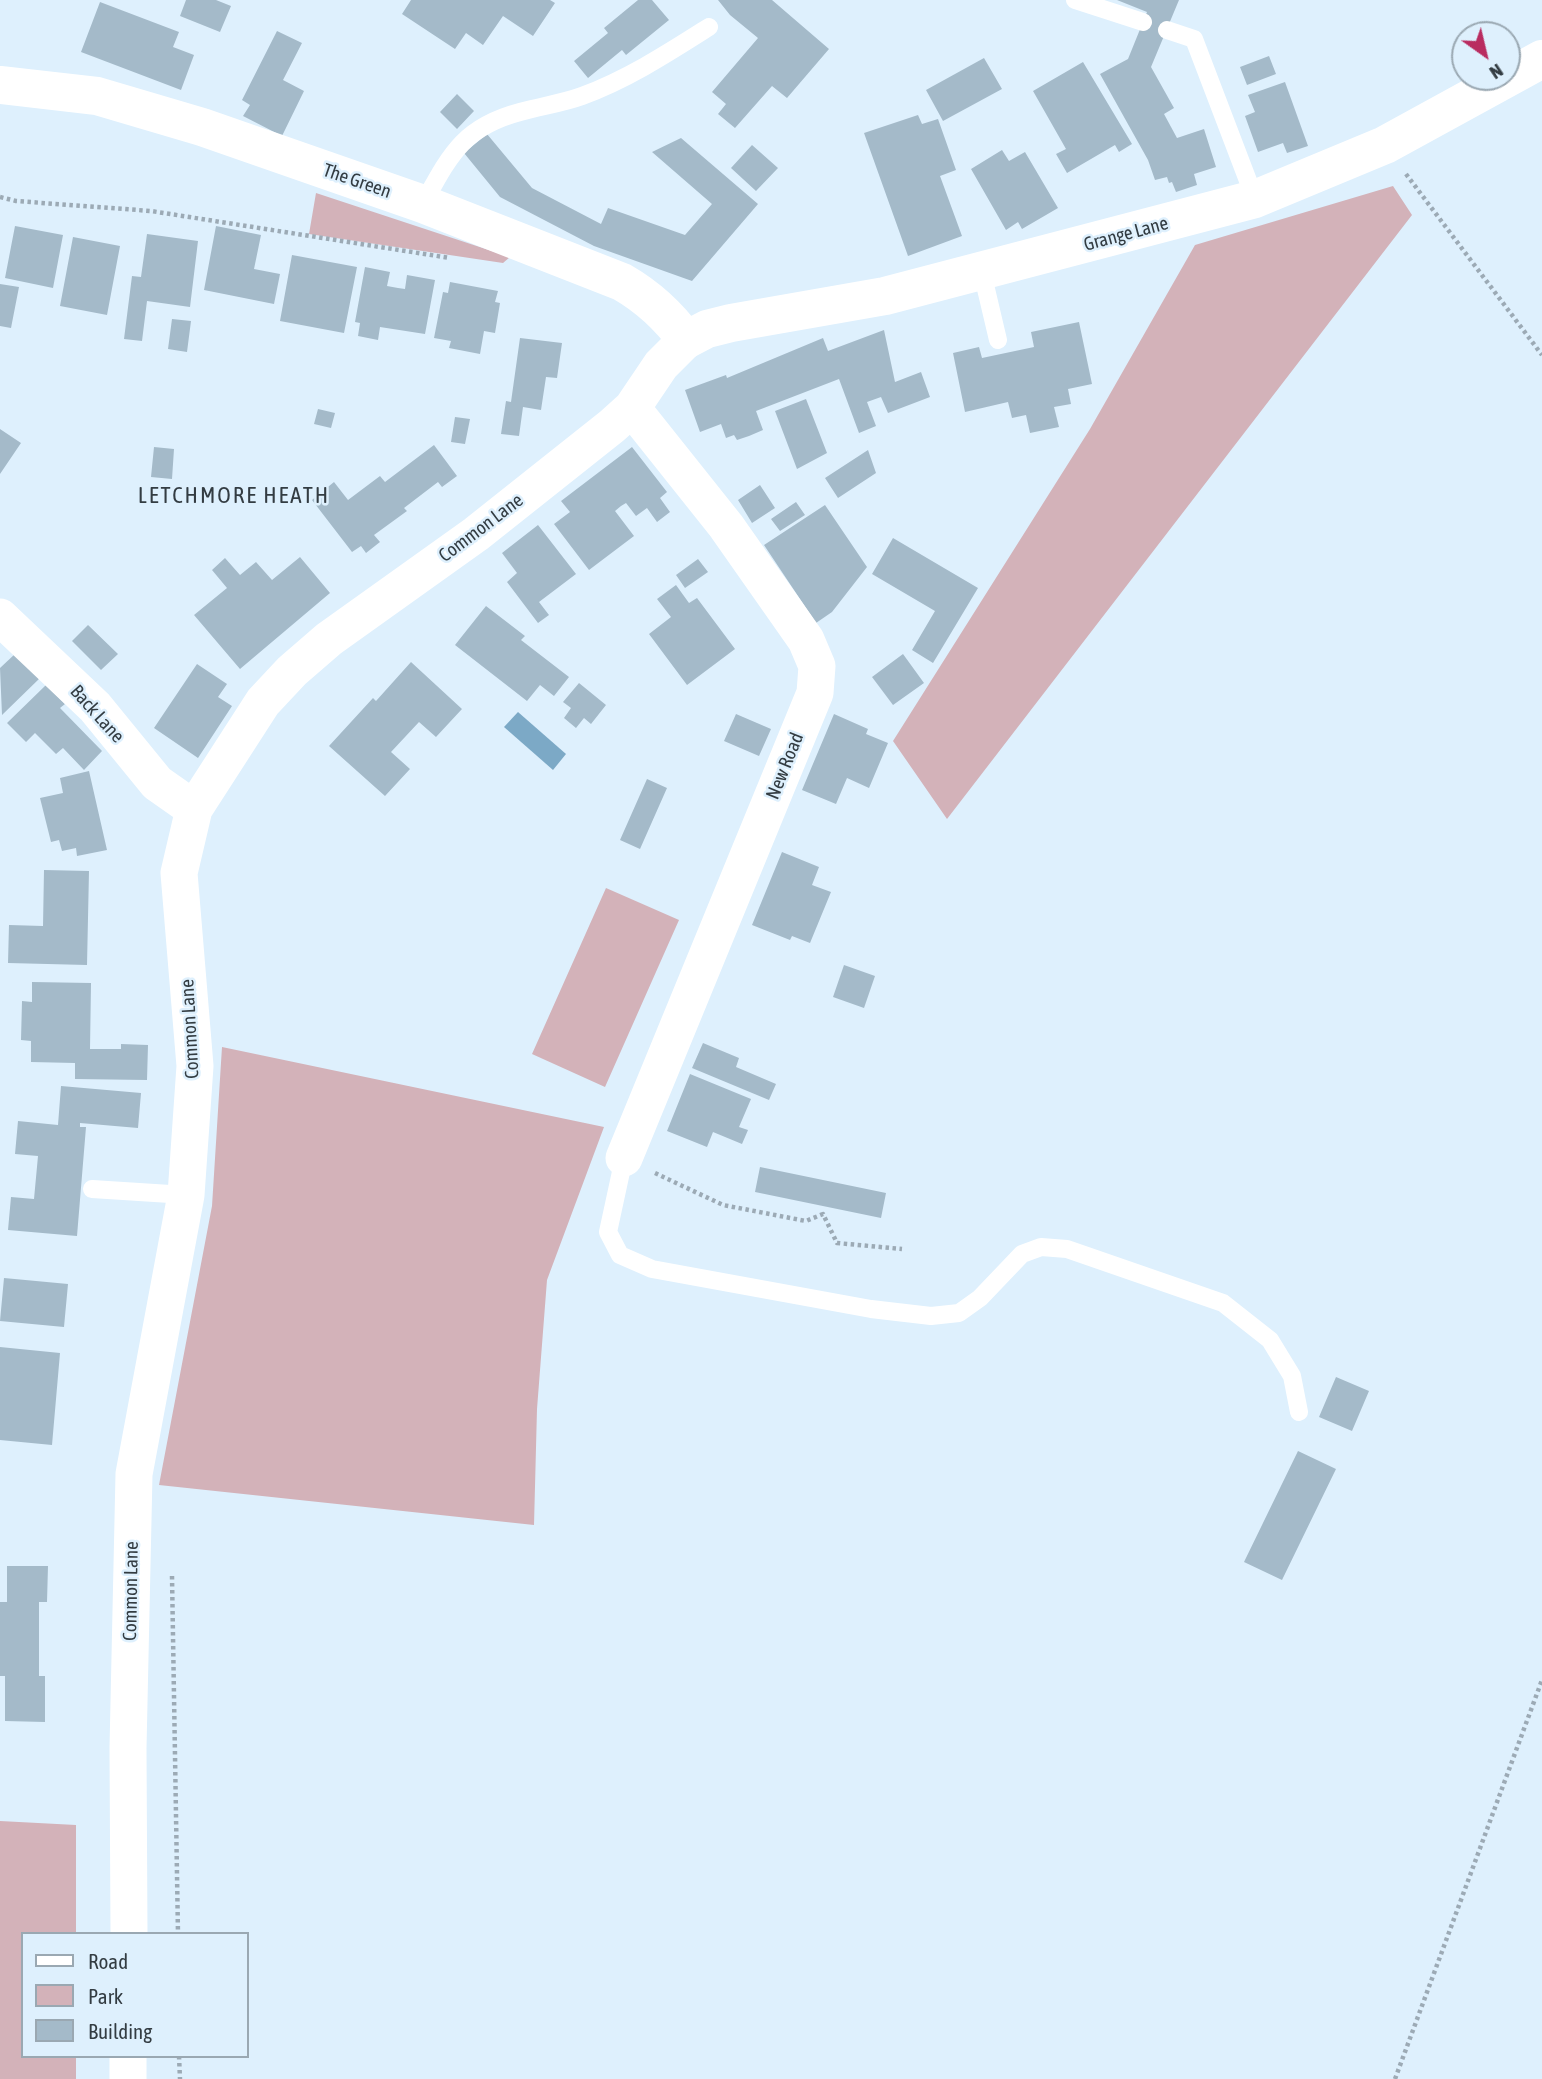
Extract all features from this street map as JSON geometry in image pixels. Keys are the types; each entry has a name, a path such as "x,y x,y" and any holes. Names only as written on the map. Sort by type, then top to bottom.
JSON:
{"street":[{"name":"Grange Lane","path":"686,340 707,329 731,323 886,296 1255,199 1385,145 1542,59"},
{"name":"The Green","path":"0,85 97,96 201,127 423,204 622,282 649,298 686,340"},
{"name":"Common Lane","path":"129,1932 128,1748 134,1474 186,1195 195,1066 179,873 194,809 263,702 292,671 328,639 476,534 632,408 661,366 686,340"},
{"name":"New Road","path":"624,1158 816,692 817,666 806,640 726,526 632,408"},
{"name":"Back Lane","path":"3,625 95,707 157,783 194,809"},
{"path":"128,2058 128,2079"}],"lane":[{"path":"1075,0 1143,22"},
{"path":"423,204 450,155 465,138 486,125 517,113 580,97 637,73 709,27"},
{"path":"1167,30 1194,39 1255,199"},
{"path":"982,272 998,340"},
{"path":"624,1158 608,1232 620,1255 652,1269 871,1309 931,1316 959,1313 980,1298 1022,1254 1041,1247 1067,1249 1223,1303 1270,1340 1292,1376 1299,1412"},
{"path":"92,1189 186,1195"}],"path":[{"path":"1385,145 1542,355"},
{"path":"0,197 16,201 151,211 463,260"},
{"path":"624,1158 723,1205 806,1222 822,1214 837,1243 902,1249"},
{"path":"172,1563 178,1932"},
{"path":"1395,2079 1542,1680"},
{"path":"179,2058 180,2079"}],"green space":[{"path":"1393,186 1412,215 947,819 893,741 1090,429 1195,245"},
{"path":"316,193 510,257 503,263 309,234"},
{"path":"606,888 679,920 605,1087 532,1054"},
{"path":"222,1047 604,1127 547,1280 537,1409 534,1525 159,1485 212,1206"},
{"path":"0,1821 76,1825 76,1932 21,1932 21,2058 76,2058 76,2079 0,2079"}],"water":[{"path":"518,712 566,754 553,770 504,727"}],"building":[{"path":"186,0 216,0 231,6 220,32 180,16"},
{"path":"411,0 550,0 555,3 533,36 503,16 483,45 466,33 455,49 402,14"},
{"path":"638,0 652,0 669,20 626,55 622,50 588,78 574,61 608,33 604,28"},
{"path":"718,0 772,0 829,49 787,98 772,86 735,128 718,114 726,104 712,92 758,38 730,15"},
{"path":"1117,0 1179,0 1151,67 1174,108 1164,114 1177,138 1204,129 1216,167 1194,174 1197,185 1176,192 1167,177 1155,180 1148,160 1100,74 1128,59 1147,12"},
{"path":"100,2 179,32 173,47 194,55 181,90 81,52"},
{"path":"277,31 302,43 283,80 304,91 282,136 243,116 250,105 242,100"},
{"path":"1269,56 1276,74 1247,85 1240,67"},
{"path":"984,58 1002,89 943,121 926,90"},
{"path":"1083,62 1132,144 1119,152 1115,145 1067,173 1056,154 1066,149 1033,91"},
{"path":"1285,82 1308,146 1287,153 1283,143 1258,152 1245,116 1255,112 1248,95"},
{"path":"457,94 474,111 457,129 440,112"},
{"path":"918,115 922,124 938,119 956,170 940,176 962,236 908,256 864,133"},
{"path":"487,134 532,188 601,224 608,208 685,235 712,204 652,152 681,138 758,204 692,281 594,246 500,197 464,153"},
{"path":"752,145 778,168 756,191 731,168"},
{"path":"1002,150 1009,161 1025,152 1058,208 1022,229 1018,222 1006,230 971,169"},
{"path":"15,226 63,235 53,288 5,278"},
{"path":"216,226 261,235 254,269 280,274 274,304 204,290"},
{"path":"147,234 198,241 190,307 147,301 142,341 124,339 132,276 141,277"},
{"path":"73,237 120,246 107,315 60,306"},
{"path":"292,255 357,267 344,333 280,321"},
{"path":"365,267 390,272 387,286 405,289 407,275 435,280 425,334 380,327 378,340 358,336 360,323 355,322"},
{"path":"450,282 498,291 495,302 500,303 495,333 484,331 480,354 449,348 451,341 434,338 443,292 448,293"},
{"path":"0,284 19,287 11,328 0,326"},
{"path":"172,319 191,321 187,352 168,349"},
{"path":"1079,322 1092,384 1068,389 1071,404 1054,407 1059,427 1030,433 1026,415 1012,418 1008,402 965,412 953,353 979,347 982,358 1034,347 1031,332"},
{"path":"884,330 895,382 921,372 930,397 888,413 881,397 867,402 876,426 859,433 839,379 756,411 763,430 749,436 737,440 734,435 726,438 721,424 700,432 685,390 726,375 727,378 823,338 828,351"},
{"path":"520,338 562,343 557,378 546,377 541,410 523,407 519,436 501,434 506,401 511,402"},
{"path":"806,399 827,453 797,469 775,411"},
{"path":"318,409 335,413 331,428 314,424"},
{"path":"455,417 470,419 465,444 451,442"},
{"path":"0,429 21,443 0,474"},
{"path":"434,445 457,476 442,487 438,482 404,508 407,511 374,535 380,542 366,553 361,546 352,552 312,500 334,482 348,500 380,476 385,482"},
{"path":"154,447 174,449 172,479 151,477"},
{"path":"632,447 667,492 660,498 670,512 657,522 647,508 636,516 626,503 621,506 615,511 634,536 589,570 554,524 570,512 561,501"},
{"path":"868,450 876,473 838,498 825,478"},
{"path":"760,485 775,508 752,523 738,500"},
{"path":"796,502 805,515 780,531 771,519"},
{"path":"825,505 867,567 832,612 816,623 764,545"},
{"path":"538,525 576,574 539,602 549,615 538,623 507,582 517,573 502,553"},
{"path":"893,538 978,588 933,663 912,650 935,611 872,574"},
{"path":"300,557 330,593 240,669 194,615 227,588 212,570 225,558 240,575 256,562 272,580"},
{"path":"698,559 708,572 685,588 676,575"},
{"path":"676,585 689,603 697,598 735,649 687,685 649,634 671,617 657,599"},
{"path":"486,606 525,636 521,640 569,677 554,696 540,685 527,701 455,645"},
{"path":"88,625 118,654 101,670 72,641"},
{"path":"16,653 40,678 2,715 0,668"},
{"path":"903,654 924,683 893,705 872,677"},
{"path":"411,662 462,709 436,737 419,722 391,752 410,769 385,796 329,746 373,698 376,701"},
{"path":"197,664 227,684 218,697 232,706 198,758 154,728"},
{"path":"579,683 606,705 591,724 584,718 576,728 564,718 571,708 563,702"},
{"path":"46,685 65,704 60,708 102,751 84,770 63,748 56,754 35,733 26,742 7,723"},
{"path":"736,714 771,729 759,756 724,741"},
{"path":"834,714 868,729 866,734 888,743 869,788 847,778 836,804 802,790"},
{"path":"89,771 107,850 77,856 76,848 62,851 59,840 51,842 40,798 63,793 60,778"},
{"path":"647,779 667,788 640,849 620,840"},
{"path":"782,852 819,867 812,885 831,892 810,943 792,936 790,940 752,925"},
{"path":"44,870 89,871 87,965 8,963 9,925 43,926"},
{"path":"844,965 875,976 864,1008 833,997"},
{"path":"32,982 91,983 90,1049 121,1049 121,1044 148,1045 147,1080 75,1079 75,1063 31,1062 31,1041 21,1040 22,1001 32,1002"},
{"path":"703,1043 739,1058 736,1067 776,1084 769,1100 692,1068"},
{"path":"690,1074 751,1099 739,1127 748,1130 742,1144 713,1132 707,1147 667,1131"},
{"path":"61,1086 141,1093 138,1128 80,1123 80,1127 86,1127 77,1236 8,1230 11,1197 34,1199 38,1156 15,1154 18,1121 58,1125"},
{"path":"760,1167 886,1193 881,1218 755,1192"},
{"path":"4,1278 68,1284 64,1327 0,1321"},
{"path":"0,1347 60,1353 52,1445 0,1440"},
{"path":"1336,1377 1369,1391 1352,1431 1319,1417"},
{"path":"1298,1451 1336,1469 1282,1580 1244,1562"},
{"path":"7,1566 48,1566 47,1602 39,1602 39,1676 45,1676 45,1722 5,1721 5,1676 0,1676 0,1602 7,1602"}],"district":[{"name":"LETCHMORE HEATH","path":"234,496"}]}
